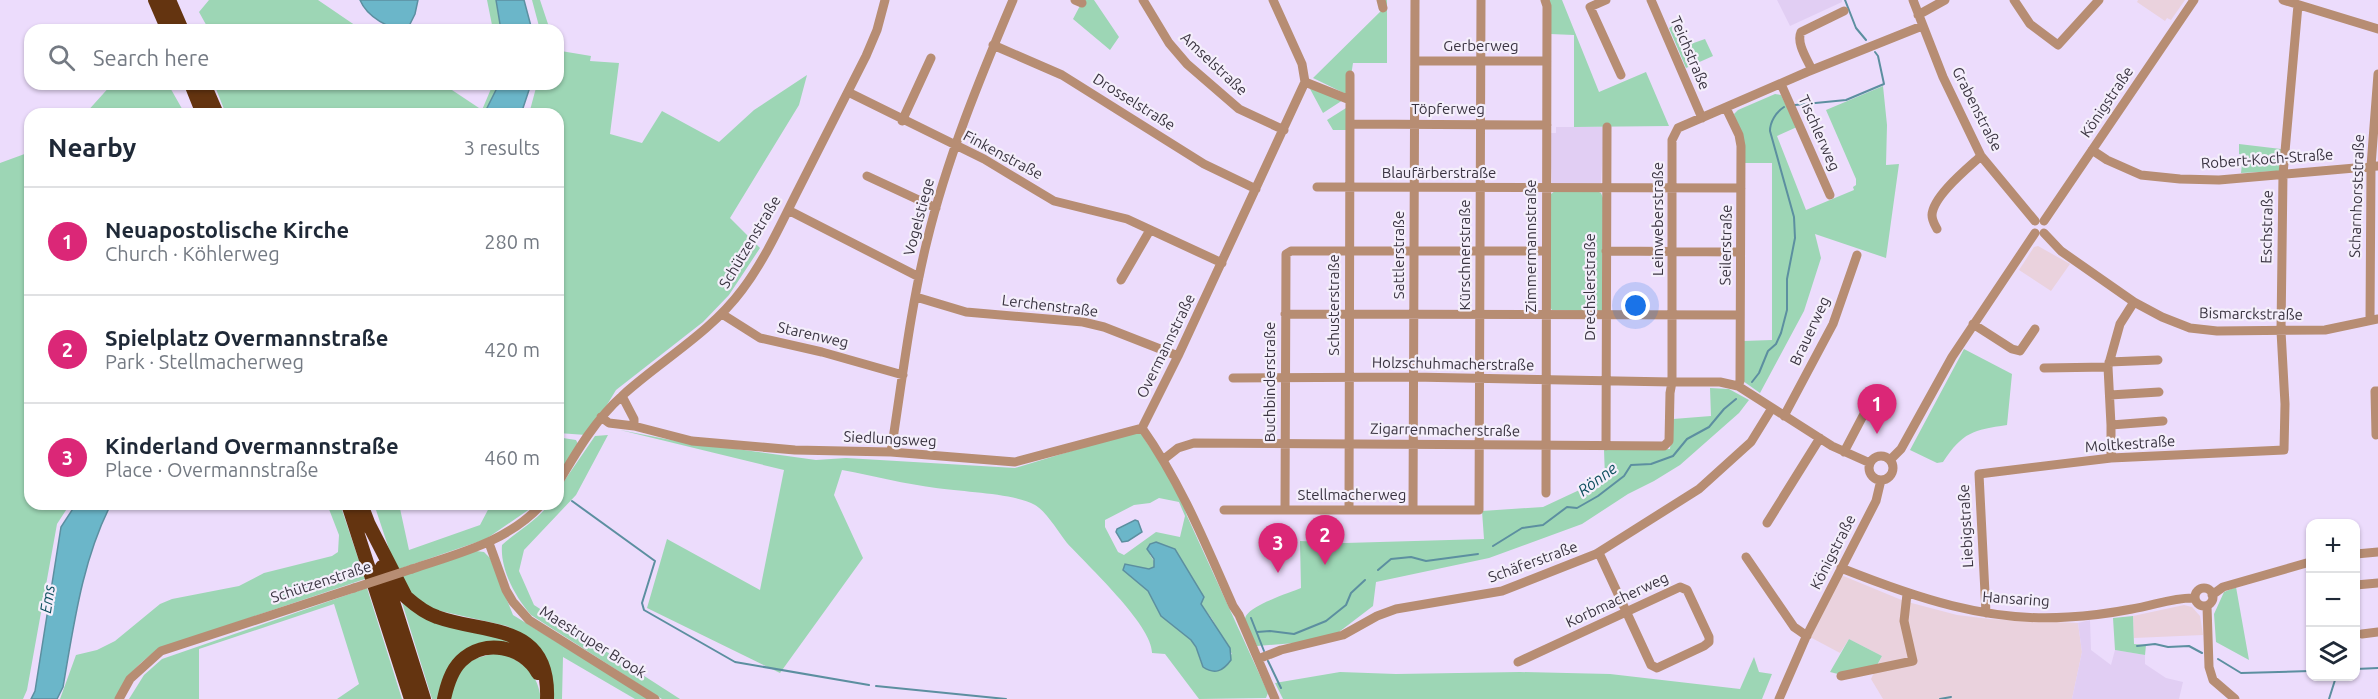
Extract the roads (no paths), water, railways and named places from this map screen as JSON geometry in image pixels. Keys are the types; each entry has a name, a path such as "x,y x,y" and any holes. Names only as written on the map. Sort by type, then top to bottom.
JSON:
{"highway":[{"path":"155,0 165,24"},
{"path":"169,0 179,24"},
{"path":"193,90 201,108"},
{"path":"206,90 214,108"},
{"path":"350,510 411,699"},
{"path":"363,510 424,699"},
{"path":"367,521 406,597 414,605 436,617 503,631 524,642 537,656 548,686 547,699 539,676 528,660 511,649 492,647 472,653 463,659 450,677 444,699"}],"street":[{"name":"Schützenstraße","path":"564,473 601,417 622,396 722,314 743,289 788,210 848,92 877,30 885,0"},
{"name":"Vogelstiege","path":"891,452 919,277 936,208 955,146 993,45 1013,0"},
{"name":"Amselstraße","path":"1143,0 1169,44 1187,64 1239,109 1284,130"},
{"path":"1273,0 1302,64 1305,82 1350,100"},
{"name":"Sattlerstraße","path":"1413,510 1415,0"},
{"name":"Kürschnerstraße","path":"1479,510 1481,0"},
{"name":"Zimmermannstraße","path":"1545,0 1547,6 1546,493"},
{"path":"1606,0 1590,7 1621,75"},
{"name":"Teichstraße","path":"1651,0 1702,118"},
{"name":"Grabenstraße","path":"1913,0 1946,83 1981,156 2039,221"},
{"path":"1918,15 1945,0"},
{"path":"2014,0 2030,24 2058,45 2099,0"},
{"name":"Königstraße","path":"2039,221 2092,150 2194,0"},
{"path":"2283,0 2378,30"},
{"name":"Eschstraße","path":"2284,450 2285,404 2281,331 2283,174 2298,5"},
{"path":"1812,70 1800,40 1801,32 1844,11"},
{"name":"Leinweberstraße","path":"1672,382 1672,140 1678,128 1812,70 1922,26"},
{"name":"Drosselstraße","path":"993,45 1062,75 1204,164 1256,189"},
{"path":"903,121 931,58"},
{"name":"Gerberweg","path":"1415,61 1547,62"},
{"name":"Scharnhorststraße","path":"2374,319 2374,166 2378,74"},
{"name":"Schusterstraße","path":"1349,510 1350,75"},
{"name":"Overmannstraße","path":"1142,428 1222,263 1305,82"},
{"name":"Tischlerweg","path":"1781,84 1830,195"},
{"name":"Finkenstraße","path":"848,92 984,159 1054,201 1128,219 1222,263"},
{"name":"Seilerstraße","path":"1726,108 1739,135 1742,188 1740,381 1738,386"},
{"name":"Töpferweg","path":"1350,124 1546,124"},
{"name":"Drechslerstraße","path":"1606,446 1607,127"},
{"name":"Robert-Koch-Straße","path":"2092,150 2107,160 2141,175 2219,180 2374,166"},
{"path":"1937,229 1932,216 1934,206 1959,176 1981,156"},
{"path":"867,176 936,208"},
{"name":"Blaufärberstraße","path":"1317,188 1742,188"},
{"path":"788,210 919,277"},
{"path":"2039,221 2032,227 2039,233"},
{"path":"1121,280 1150,230"},
{"name":"Königstraße","path":"1779,699 1807,636 1876,501 1881,480 1892,473 1890,460 1901,449 1942,373 1973,324 2039,233"},
{"name":"Bismarckstraße","path":"2039,233 2134,302 2162,317 2190,328 2217,332 2325,330 2374,319"},
{"name":"Buchbinderstraße","path":"1285,509 1286,254 1291,251 1350,251"},
{"path":"1350,251 1546,251"},
{"path":"1606,251 1740,252"},
{"name":"Brauerweg","path":"1784,416 1833,324 1857,255"},
{"name":"Lerchenstraße","path":"916,297 966,312 1083,322 1104,327 1178,356"},
{"path":"2111,458 2108,365 2120,324 2134,302"},
{"name":"Starenweg","path":"722,314 760,338 822,351 903,375"},
{"path":"1285,314 1740,315"},
{"path":"1973,324 2012,349 2020,351 2035,328"},
{"path":"2044,368 2158,360"},
{"name":"Holzschuhmacherstraße","path":"1233,378 1413,377 1672,382"},
{"path":"1672,382 1720,382 1738,386 1820,438 1870,463"},
{"name":"Zigarrenmacherstraße","path":"1164,459 1178,448 1194,444 1664,446 1669,441 1672,382"},
{"path":"1844,452 1876,391"},
{"path":"2376,435 2375,391 2378,391"},
{"path":"2110,395 2159,392"},
{"path":"622,396 634,419 634,426"},
{"name":"Schäferstraße","path":"1258,659 1281,650 1343,635 1377,616 1396,609 1502,591 1599,553 1699,489 1751,442 1772,408"},
{"name":"Siedlungsweg","path":"601,417 609,423 634,426 692,441 795,450 891,452 1015,462 1142,428"},
{"path":"2111,425 2163,422"},
{"path":"1142,428 1164,459 1180,489 1275,699"},
{"path":"1767,523 1820,438"},
{"name":"Moltkestraße","path":"1978,474 2111,458 2284,450"},
{"path":"1881,480 1870,473 1870,463 1874,458 1881,456 1890,460"},
{"name":"Liebigstraße","path":"1978,474 1986,613"},
{"name":"Schützenstraße","path":"119,699 130,679 161,651 489,543 516,528 536,510"},
{"name":"Stellmacherweg","path":"1224,510 1479,510"},
{"name":"Maestruper Brook","path":"489,543 506,590 529,620 655,699"},
{"path":"2360,554 2378,552"},
{"path":"1599,553 1626,612"},
{"path":"1746,557 1794,627 1807,636"},
{"name":"Hansaring","path":"1841,568 1907,594 1963,610 2022,617 2068,617 2132,609 2181,598 2195,598 2197,592 2202,589 2208,590 2212,595 2223,587 2306,563"},
{"path":"2360,585 2378,583"},
{"name":"Korbmacherweg","path":"1518,662 1626,612 1680,587 1687,590 1709,637 1709,642 1657,668 1654,667 1626,612"},
{"path":"1841,676 1913,661 1904,621 1907,594"},
{"path":"2195,598 2197,604 2207,606 2212,602 2212,595"},
{"path":"2207,606 2209,667 2213,680 2235,699"},
{"path":"2362,634 2378,632"}],"water":[{"path":"360,0 418,0 410,24 385,24 373,17"},
{"path":"496,0 524,0 530,24 500,24"},
{"path":"496,90 529,90 523,108 487,108"},
{"path":"72,510 108,510 86,570 75,616 63,687 57,699 31,699 35,691 61,527"},
{"path":"1135,520 1138,521 1142,532 1122,542 1116,532 1117,529"},
{"path":"1156,542 1175,549 1204,597 1201,604 1230,648 1231,660 1218,671 1211,671 1203,667 1191,640 1161,616 1148,591 1123,570 1125,564 1149,569 1154,567 1154,559 1147,549 1150,544"}],"waterway":[{"name":"Rönne","path":"1845,0 1856,28 1866,40"},
{"name":"Rönne","path":"1795,105 1846,100 1884,84 1878,56 1875,52"},
{"name":"Rönne","path":"1752,382 1759,373 1768,351 1776,344 1787,310 1787,279 1795,238 1794,217 1770,131 1774,118 1784,107"},
{"name":"Rönne","path":"1493,546 1522,528 1543,525 1567,507 1577,508 1598,496 1624,476 1631,465 1651,464 1673,456 1687,439 1709,427 1736,399"},
{"path":"572,501 655,561 642,603 644,610 735,662 869,685"},
{"name":"Rönne","path":"1378,570 1391,559 1411,557 1426,561 1478,554"},
{"name":"Rönne","path":"1257,632 1294,634 1326,621 1346,605 1351,593 1365,580"},
{"name":"Rönne","path":"1251,618 1264,651"},
{"path":"2137,646 2155,644 2168,647 2189,646 2202,653"},
{"path":"2218,659 2241,673 2306,671"},
{"name":"Rönne","path":"1268,661 1281,688"},
{"path":"2360,669 2378,668"},
{"path":"2329,699 2335,681"},
{"path":"876,686 1006,699"},
{"path":"1940,699 1951,697"}],"place":[{"name":"Neuapostolische Kirche","path":"1877,434"},
{"name":"Spielplatz Overmannstraße","path":"1325,565"},
{"name":"Kinderland Overmannstraße","path":"1278,573"}],"water label":[{"name":"Ems","path":"47,599"}]}
